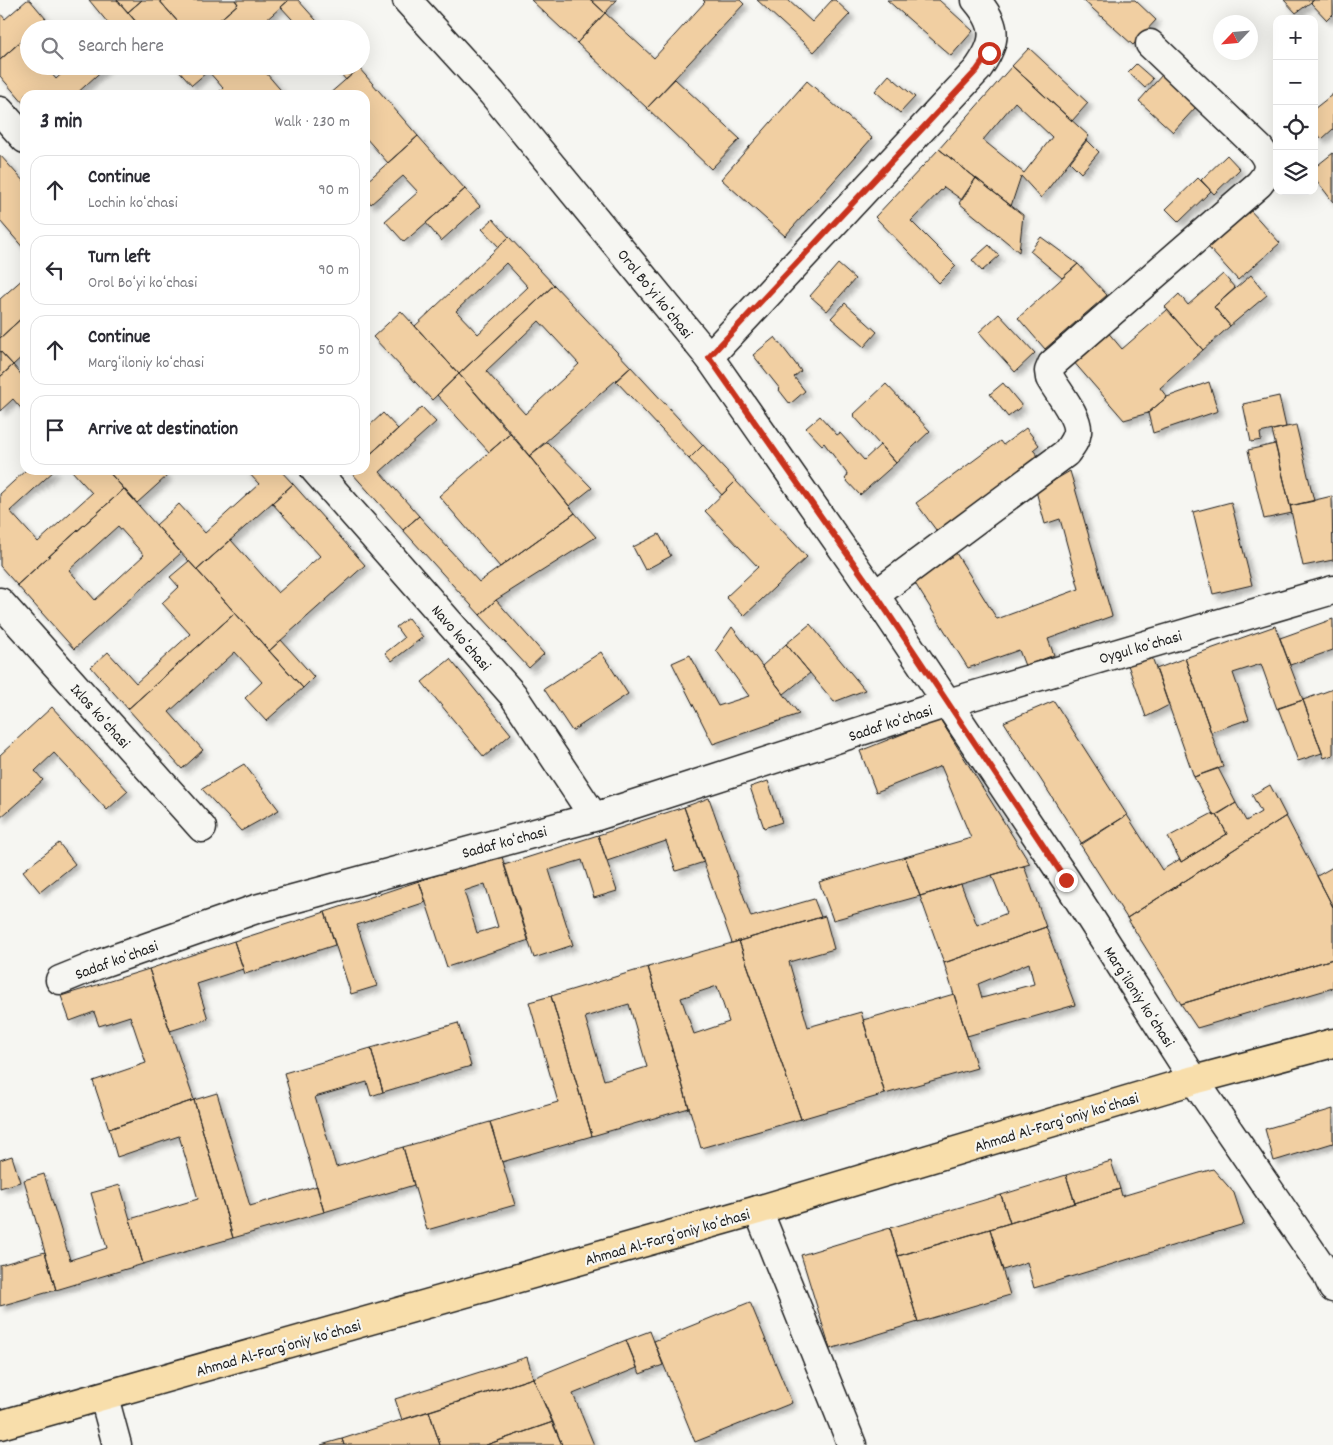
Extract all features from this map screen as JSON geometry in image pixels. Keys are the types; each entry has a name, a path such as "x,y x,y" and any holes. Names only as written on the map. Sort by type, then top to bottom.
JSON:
{"main road":[{"name":"Ahmad Al-Fargʻoniy koʻchasi","path":"0,1425 758,1210 1194,1080 1333,1043"}],"street":[{"name":"Orol Boʻyi koʻchasi","path":"407,0 492,93 709,357 876,595 948,703"},
{"path":"709,357 977,70 989,53 994,35 988,17 976,0"},
{"path":"876,595 1066,453 1075,439 1076,421 1050,378 1049,371 1052,364 1259,184 1268,171 1269,163 1260,149 1150,44"},
{"path":"0,111 20,133"},
{"name":"Navo koʻchasi","path":"319,475 513,695 594,816"},
{"name":"Oygul koʻchasi","path":"948,703 1333,590"},
{"name":"Ixlos koʻchasi","path":"0,602 202,828"},
{"name":"Sadaf koʻchasi","path":"60,980 102,962 256,910 594,816 948,703"},
{"name":"Margʻiloniy koʻchasi","path":"948,703 1066,880 1194,1080 1326,1273 1333,1288"},
{"path":"758,1210 852,1445"},
{"path":"104,1397 117,1445"}],"building":[{"path":"27,0 30,0 46,19 20,20 20,42 0,60 0,13 5,19"},
{"path":"89,0 117,0 134,20 106,20"},
{"path":"117,0 142,0 128,12"},
{"path":"142,0 159,0 176,20 135,20 128,12"},
{"path":"159,0 235,0 238,4 219,20 176,20"},
{"path":"235,0 289,0 266,20 219,20 238,4"},
{"path":"289,0 298,0 316,20 293,20 281,7"},
{"path":"531,0 591,0 605,13 577,43"},
{"path":"591,0 617,0 605,13"},
{"path":"703,0 740,0 744,4 647,108 577,43 605,13 654,58 705,2"},
{"path":"757,0 788,0 812,22 832,0 835,0 850,14 814,52"},
{"path":"887,0 939,0 973,31 951,56"},
{"path":"1083,0 1135,0 1156,20 1133,45"},
{"path":"1284,0 1314,0 1296,13"},
{"path":"1314,0 1333,0 1333,14 1327,20 1311,3"},
{"path":"20,42 20,75 53,75 56,79 60,75 97,75 81,90 20,90 20,99 0,76 0,60"},
{"path":"1029,48 1088,103 1072,121 1012,66"},
{"path":"1136,64 1153,79 1145,88 1128,72"},
{"path":"1012,66 1089,136 1041,198 1021,176 1011,206 939,149","holes":["1015,102 1052,137 1024,173 983,140"]},
{"path":"183,75 204,75 192,85"},
{"path":"212,75 268,75 281,90 221,90 223,88"},
{"path":"342,75 351,75 346,80"},
{"path":"351,75 365,75 418,136 388,163 370,143 370,90 334,90"},
{"path":"889,75 915,97 900,113 875,91"},
{"path":"1162,75 1196,107 1173,132 1139,101"},
{"path":"675,79 740,139 711,169 647,108"},
{"path":"807,81 872,138 785,236 721,179"},
{"path":"1333,94 1333,129 1322,139 1318,134 1318,106"},
{"path":"418,136 465,189 404,242 385,221 418,192 403,176 371,204 370,179"},
{"path":"1087,140 1099,152 1081,173 1070,162"},
{"path":"939,149 976,178 962,200 944,187 911,221 956,266 939,283 875,217"},
{"path":"1333,153 1333,202 1318,182 1318,165"},
{"path":"0,155 20,177 20,244 0,221"},
{"path":"1227,155 1240,169 1214,194 1201,180"},
{"path":"976,178 1023,215 1019,252 959,203"},
{"path":"1198,178 1211,191 1179,222 1166,209"},
{"path":"465,189 480,206 441,241 426,223"},
{"path":"1250,210 1280,243 1238,280 1208,247"},
{"path":"493,219 509,237 499,247 482,229"},
{"path":"509,237 554,285 459,374 415,326","holes":["506,263 528,287 478,334 456,311"]},
{"path":"1041,237 1078,264 1062,278 1030,251"},
{"path":"989,245 999,256 982,271 972,260"},
{"path":"838,264 855,279 827,311 810,296"},
{"path":"1078,264 1107,295 1045,349 1018,318"},
{"path":"1223,274 1235,288 1214,307 1230,326 1203,350 1165,307 1179,294 1188,305"},
{"path":"1251,275 1267,295 1230,326 1214,307"},
{"path":"20,281 20,320 0,338 0,299"},
{"path":"554,285 631,367 529,456 459,374","holes":["539,321 579,364 525,414 486,371"]},
{"path":"845,303 877,332 864,347 831,318"},
{"path":"1167,310 1203,350 1160,388 1167,397 1148,413 1124,420 1072,360 1106,330 1122,349"},
{"path":"401,311 459,374 432,400 373,337"},
{"path":"999,314 1035,353 1015,372 979,332"},
{"path":"20,320 20,359 13,365 0,351 0,338"},
{"path":"775,337 801,371 794,377 805,391 790,404 753,355"},
{"path":"0,351 13,365 0,377"},
{"path":"13,365 20,373 20,407 13,399 0,411 0,377"},
{"path":"631,367 703,445 689,459 616,381"},
{"path":"459,374 511,433 489,452 437,395"},
{"path":"1209,382 1218,411 1153,433 1148,413 1167,397"},
{"path":"1003,383 1022,406 1008,417 990,394"},
{"path":"886,384 930,431 896,463 853,415"},
{"path":"1279,396 1286,427 1260,433 1261,440 1251,442 1243,404"},
{"path":"422,407 436,422 380,472 419,516 403,530 354,475 370,475 370,454"},
{"path":"383,413 398,429 370,454 370,425"},
{"path":"820,416 837,435 840,433 864,460 880,445 896,463 860,495 845,479 848,475 824,443 822,445 806,428"},
{"path":"1296,425 1314,501 1290,506 1272,430"},
{"path":"1026,428 1039,445 1033,450 1040,458 939,534 916,503 1000,441 1003,445"},
{"path":"511,433 575,513 500,567 439,496"},
{"path":"547,442 592,488 569,506 529,456"},
{"path":"1275,444 1292,513 1264,519 1248,450"},
{"path":"703,445 736,481 722,495 689,459"},
{"path":"1070,471 1112,616 1048,639 1054,655 1025,666 1019,650 968,668 913,580 956,553 997,619 1079,589 1060,519 1045,524 1036,491"},
{"path":"21,475 50,475 10,511 38,542 92,493 76,475 111,475 124,489 17,585 0,566 0,494"},
{"path":"112,475 167,476 137,503"},
{"path":"251,475 285,475 293,484 197,570 156,525 179,504 205,533 259,484"},
{"path":"736,481 807,557 744,616 726,597 758,567 705,511"},
{"path":"293,484 365,565 269,651 197,570 231,540 278,593 320,556 272,503"},
{"path":"124,489 181,553 74,649 17,585","holes":["118,526 144,555 95,600 69,570"]},
{"path":"1332,496 1333,560 1303,566 1290,506"},
{"path":"1231,502 1252,585 1213,594 1193,512"},
{"path":"575,513 596,537 496,600 480,615 403,530 419,516 479,582"},
{"path":"659,534 671,556 645,570 633,547"},
{"path":"189,561 235,613 128,709 91,667 108,652 136,683 190,634 162,603 179,587 170,577"},
{"path":"496,600 544,654 529,668 480,615"},
{"path":"235,613 303,688 266,721 245,698 262,682 235,652 169,712 203,750 182,769 128,709"},
{"path":"408,618 423,637 392,661 385,653 404,638 396,627"},
{"path":"1333,619 1333,650 1290,665 1280,638"},
{"path":"810,624 865,690 834,702 786,644"},
{"path":"1275,626 1303,700 1277,709 1261,664 1233,673 1249,719 1211,732 1185,658"},
{"path":"732,627 799,714 713,744 672,663 690,655 718,706 749,696 716,650"},
{"path":"281,640 314,677 303,688 269,651"},
{"path":"786,644 810,673 784,694 762,666"},
{"path":"601,652 628,694 572,731 544,689"},
{"path":"1152,657 1169,705 1146,717 1128,665"},
{"path":"1185,658 1223,767 1194,777 1156,669"},
{"path":"450,659 511,734 484,757 422,682"},
{"path":"1333,689 1333,755 1324,758 1303,700"},
{"path":"1303,700 1322,753 1298,761 1278,708"},
{"path":"1054,701 1127,815 1082,844 1004,722"},
{"path":"52,707 128,791 107,810 54,753 35,771 43,780 0,818 0,755"},
{"path":"940,719 1030,864 920,896 905,857 971,838 941,766 876,792 860,751"},
{"path":"244,764 279,810 241,831 202,789"},
{"path":"1218,768 1236,803 1214,816 1194,777"},
{"path":"768,781 782,822 764,828 750,787"},
{"path":"1270,785 1286,816 1127,918 1080,844 1127,815 1162,870 1180,859 1181,862 1227,834 1217,815 1236,803 1246,821 1261,812 1252,795"},
{"path":"709,798 751,917 814,899 821,917 732,943 684,807"},
{"path":"684,807 704,862 676,871 666,841 607,861 598,835"},
{"path":"1213,813 1214,816 1217,815 1227,834 1181,862 1168,837"},
{"path":"1286,816 1333,907 1333,959 1181,1004 1127,918"},
{"path":"598,835 617,891 594,898 582,860 549,870 573,945 534,958 504,865"},
{"path":"59,843 75,864 40,892 23,871"},
{"path":"501,854 529,940 447,967 419,881","holes":["485,884 498,927 477,933 464,891"]},
{"path":"905,857 920,896 833,920 819,882"},
{"path":"1024,866 1046,927 944,963 920,896 961,884 977,925 1007,913 992,875"},
{"path":"1333,867 1333,907 1317,876"},
{"path":"419,881 426,902 357,925 377,986 351,994 325,912"},
{"path":"325,912 335,945 245,974 234,941"},
{"path":"825,916 834,949 789,962 808,1027 861,1012 885,1094 801,1119 739,941"},
{"path":"1046,927 1075,1005 967,1036 944,963","holes":["1029,963 1034,984 982,998 978,984"]},
{"path":"234,941 243,969 197,984 208,1019 170,1031 149,969"},
{"path":"739,941 801,1119 701,1148 648,967","holes":["717,986 729,1022 694,1034 681,998"]},
{"path":"1333,959 1333,988 1197,1028 1181,1004"},
{"path":"648,967 689,1108 592,1136 551,996","holes":["629,1004 647,1067 604,1080 585,1017"]},
{"path":"149,969 194,1100 109,1129 93,1081 146,1063 130,1016 99,1026 94,1012 70,1021 61,996"},
{"path":"954,994 977,1068 885,1094 863,1020"},
{"path":"551,996 592,1136 502,1162 490,1122 558,1102 529,1002"},
{"path":"458,1023 471,1066 383,1092 371,1048"},
{"path":"371,1048 383,1092 371,1096 367,1082 315,1097 336,1167 403,1147 414,1185 324,1212 284,1073"},
{"path":"217,1093 250,1206 317,1186 324,1212 233,1238 194,1100"},
{"path":"194,1100 233,1238 143,1264 130,1219 198,1199 179,1136 117,1157 109,1129"},
{"path":"1333,1109 1333,1143 1274,1161 1265,1129"},
{"path":"490,1122 515,1205 427,1230 403,1147"},
{"path":"12,1156 20,1182 0,1188 0,1160"},
{"path":"1111,1161 1120,1189 1075,1203 1066,1175"},
{"path":"1213,1169 1234,1193 1244,1224 1034,1288 1027,1262 1003,1270 990,1229 1120,1189 1122,1196"},
{"path":"44,1174 70,1260 107,1248 91,1193 120,1185 143,1264 56,1290 24,1180"},
{"path":"1066,1175 1075,1203 1010,1223 1001,1195"},
{"path":"1001,1195 1010,1223 898,1256 890,1228"},
{"path":"890,1228 918,1322 830,1349 801,1255"},
{"path":"990,1229 1010,1295 918,1322 898,1256"},
{"path":"45,1252 56,1290 0,1306 0,1265"},
{"path":"750,1302 792,1403 695,1442 654,1341"},
{"path":"650,1331 663,1365 640,1374 626,1340"},
{"path":"626,1340 637,1368 573,1394 594,1445 562,1445 533,1378"},
{"path":"527,1357 533,1378 402,1420 395,1399"},
{"path":"533,1378 553,1422 486,1445 440,1445 429,1411"},
{"path":"429,1411 440,1445 344,1445 342,1439"},
{"path":"553,1422 562,1445 486,1445"},
{"path":"342,1439 344,1445 321,1445"}],"route":[{"path":"989,53 977,70 709,357 876,595 1066,880"}]}
